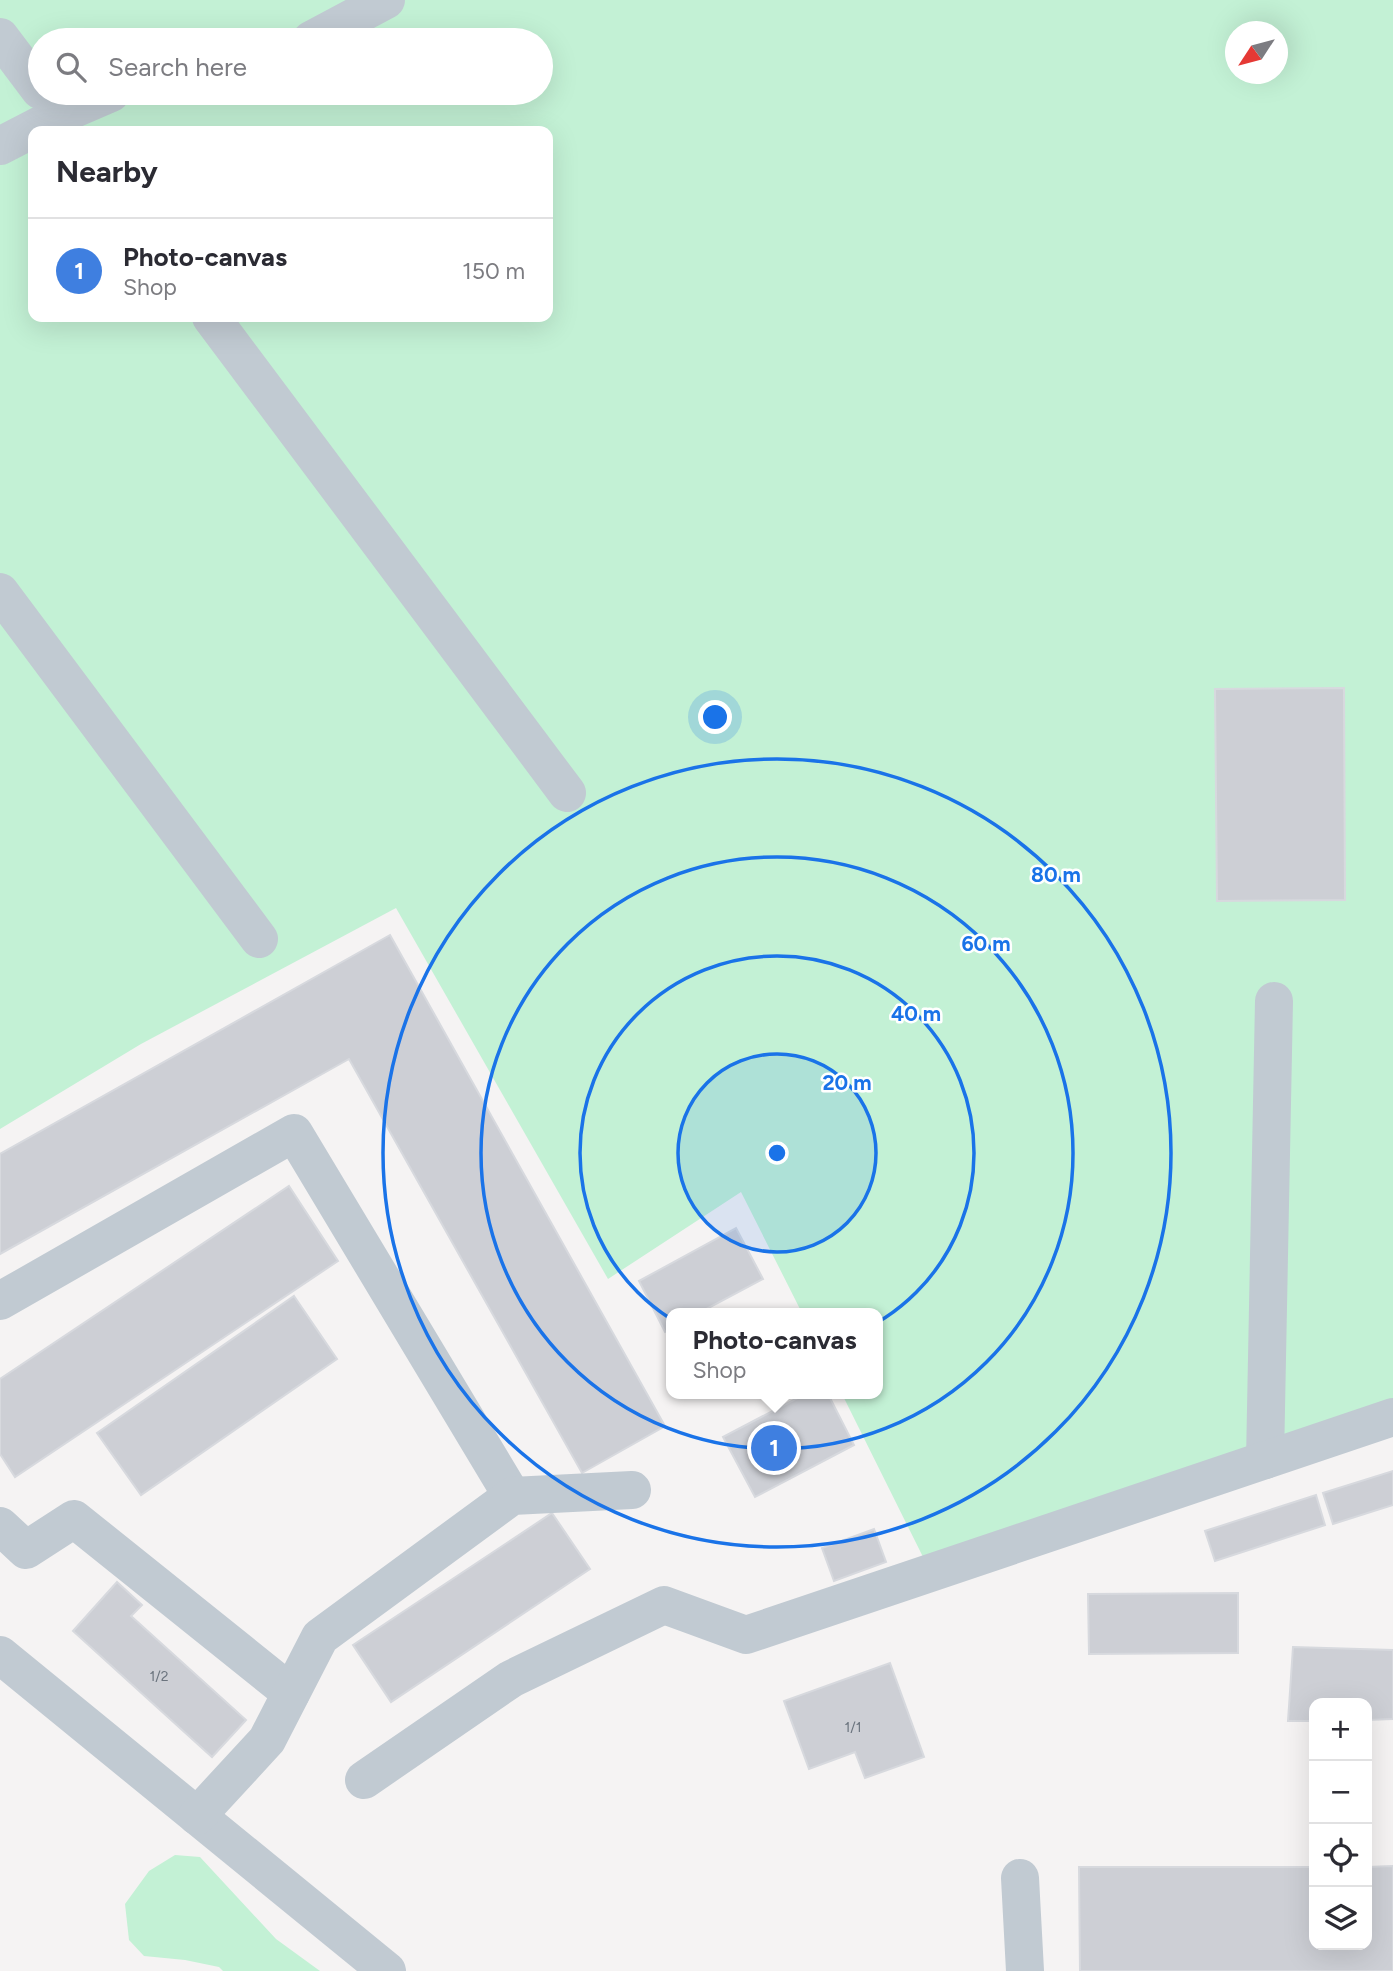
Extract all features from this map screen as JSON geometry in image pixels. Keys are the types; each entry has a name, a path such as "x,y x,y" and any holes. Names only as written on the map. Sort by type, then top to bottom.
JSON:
{"lane":[{"path":"334,28 386,0"},
{"path":"0,37 28,73"},
{"path":"0,146 54,107"},
{"path":"215,322 568,793"},
{"path":"0,592 258,939"},
{"path":"1265,1460 1274,1001"},
{"path":"0,1301 294,1133 512,1496"},
{"path":"363,1780 511,1679 664,1605 746,1635 1393,1417"},
{"path":"197,1816 267,1740 320,1637 512,1496 632,1490"},
{"path":"0,1527 26,1550 74,1519 291,1693"},
{"path":"0,1655 387,1971"},
{"path":"1020,1878 1025,1971"}],"green space":[{"path":"0,0 1393,0 1393,1405 925,1561 844,1399 883,1399 883,1308 799,1308 741,1192 608,1279 396,908 141,1044 0,1129"},
{"path":"175,1855 200,1857 276,1939 320,1971 223,1971 219,1967 185,1960 144,1956 129,1940 125,1904 149,1871"}],"building":[{"path":"1344,688 1345,900 1217,901 1215,689"},
{"path":"390,935 665,1426 582,1473 349,1059 0,1254 0,1154"},
{"path":"289,1186 338,1261 15,1477 0,1454 0,1379"},
{"path":"736,1228 763,1279 708,1308 666,1308 665,1332 639,1281"},
{"path":"294,1296 337,1359 141,1495 97,1433"},
{"path":"795,1399 831,1399 854,1445 755,1497 723,1437"},
{"path":"1393,1471 1393,1505 1333,1524 1323,1493"},
{"path":"1316,1495 1325,1525 1215,1561 1205,1531"},
{"path":"552,1513 590,1569 391,1702 353,1645"},
{"path":"874,1529 886,1562 834,1581 822,1548"},
{"path":"117,1582 142,1605 131,1616 246,1720 212,1757 73,1631"},
{"path":"1238,1593 1238,1653 1089,1654 1088,1594"},
{"path":"1293,1647 1393,1650 1393,1719 1372,1720 1372,1698 1309,1698 1309,1721 1288,1721"},
{"path":"890,1663 924,1757 865,1778 855,1752 809,1769 784,1701"},
{"path":"1393,1866 1393,1971 1080,1971 1079,1867 1309,1867 1309,1950 1372,1950 1372,1867"}],"place":[{"name":"Photo-canvas","path":"774,1448"}]}
